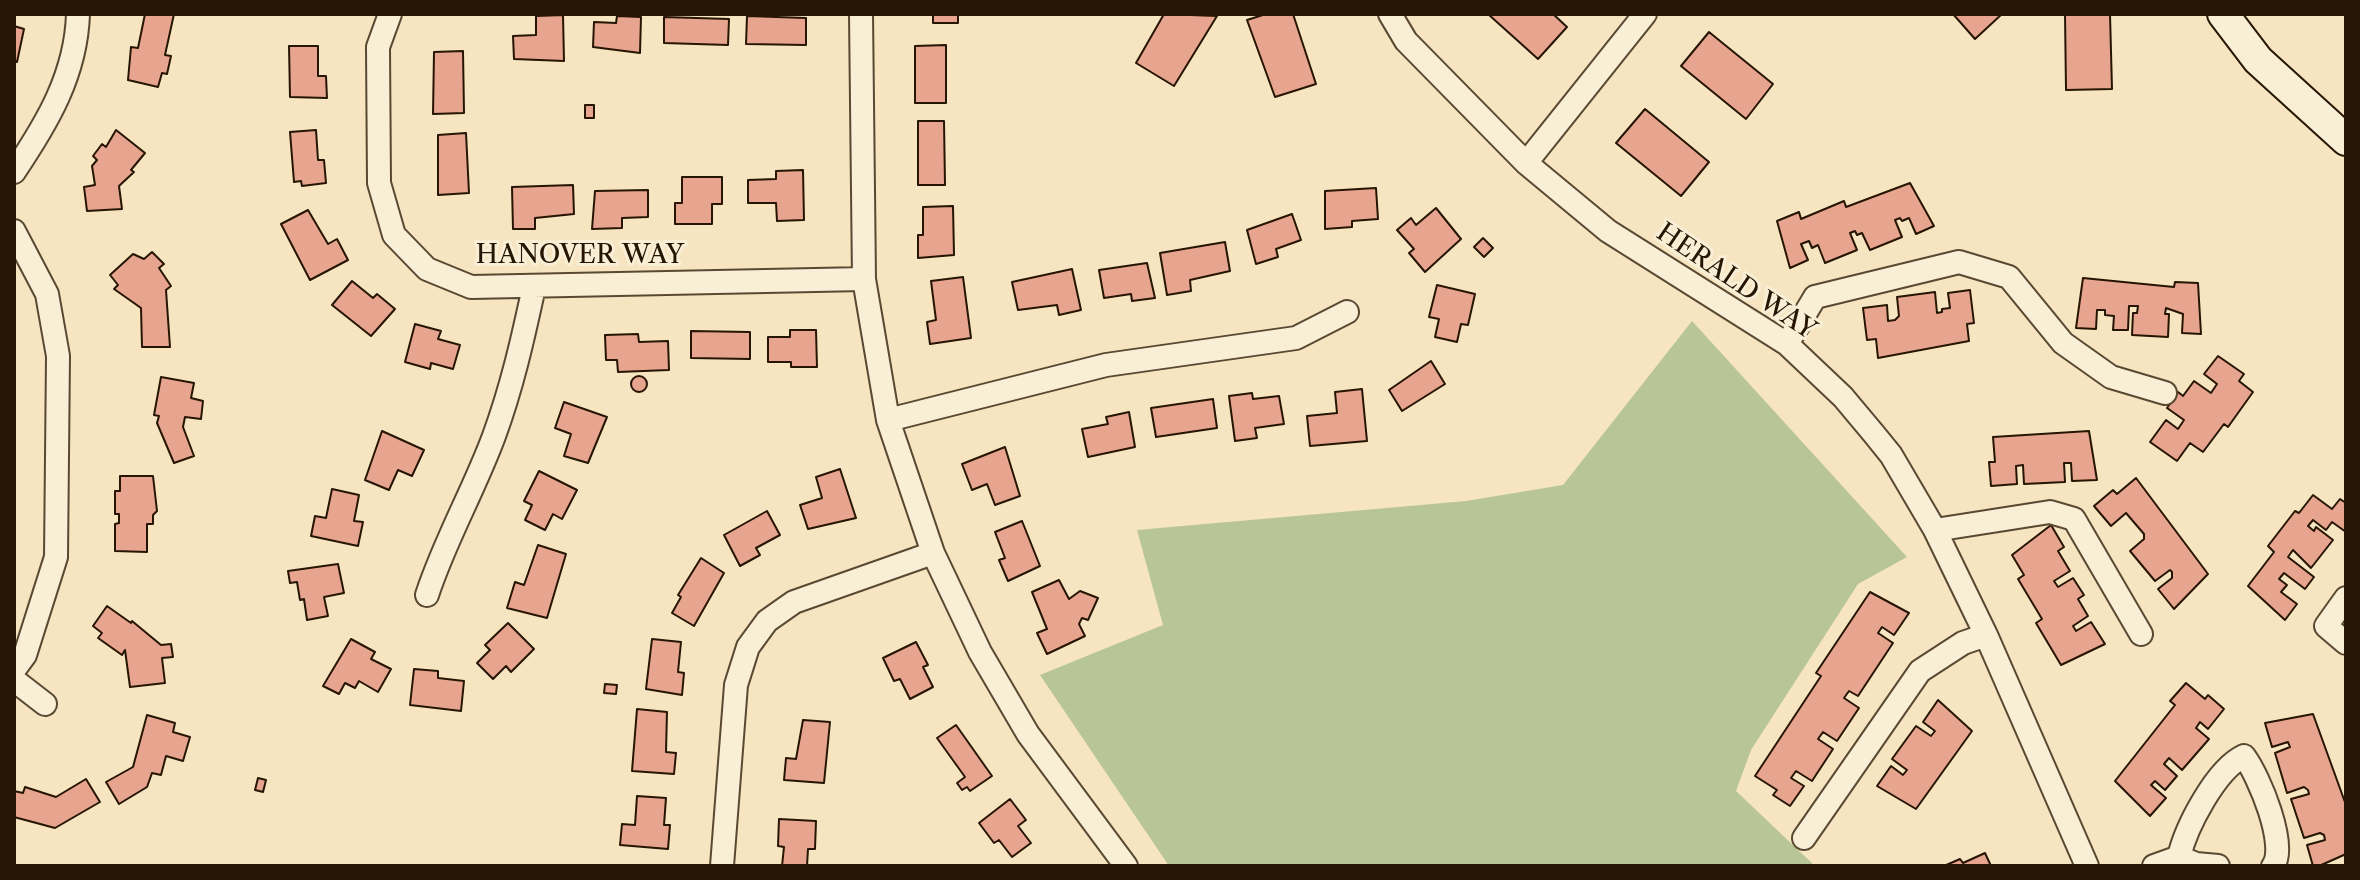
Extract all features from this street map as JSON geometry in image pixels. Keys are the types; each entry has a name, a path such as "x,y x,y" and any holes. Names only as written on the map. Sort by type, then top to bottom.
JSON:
{"street":[{"path":"14,172 51,116 77,47 78,14"},
{"name":"HANOVER WAY","path":"390,14 378,47 379,183 394,235 427,269 471,287 864,279"},
{"path":"861,14 864,279 888,420 933,553 980,652 1028,734 1126,866"},
{"name":"HERALD WAY","path":"1390,14 1406,41 1526,163 1608,231 1787,344 1843,397 1891,455 1935,530 1986,635 2087,866"},
{"path":"1526,163 1645,14"},
{"path":"2223,14 2258,60 2346,140"},
{"path":"14,231 47,294 58,356 56,557 25,655 14,670"},
{"path":"1787,344 1815,297 1959,262 2009,277 2063,343 2111,377 2165,393"},
{"path":"427,595 440,555 493,440 516,374 534,287"},
{"path":"888,420 1106,365 1296,338 1347,312"},
{"path":"1935,530 2050,512 2074,519 2141,634"},
{"path":"722,866 736,685 748,647 767,621 794,602 933,553"},
{"path":"2346,598 2326,626 2346,643"},
{"path":"1804,838 1920,671 1963,643 1986,635"},
{"path":"14,680 45,704"},
{"path":"2179,857 2184,834 2229,763 2244,756 2255,770 2279,847 2273,866"},
{"path":"2154,866 2179,857 2196,864 2218,866"}],"green space":[{"path":"1692,321 1907,557 1858,584 1751,750 1736,791 1815,866 1169,866 1040,675 1163,625 1137,530 1466,501 1563,485"}],"building":[{"path":"145,14 174,14 165,55 171,56 167,74 162,73 158,87 128,80 131,47 138,48"},
{"path":"933,14 958,14 958,23 933,23"},
{"path":"1164,14 1217,16 1174,86 1136,63"},
{"path":"1266,14 1293,14 1316,84 1275,97 1247,20"},
{"path":"1488,14 1553,14 1567,27 1538,59"},
{"path":"1953,14 2002,14 1975,39"},
{"path":"2065,14 2110,14 2112,89 2066,90"},
{"path":"563,15 564,61 514,59 513,36 536,35 536,16"},
{"path":"617,16 641,17 640,53 593,47 594,22 616,23"},
{"path":"747,16 806,18 806,45 746,44"},
{"path":"664,17 729,19 728,45 664,43"},
{"path":"14,26 24,29 17,62 14,61"},
{"path":"1709,32 1773,84 1746,119 1681,66"},
{"path":"946,45 946,103 915,103 915,46"},
{"path":"289,46 318,46 318,76 326,76 327,98 290,97"},
{"path":"463,51 464,113 433,114 434,52"},
{"path":"585,105 594,105 594,118 585,118"},
{"path":"1645,109 1709,162 1681,196 1616,143"},
{"path":"918,121 944,121 945,185 918,185"},
{"path":"116,130 145,153 131,170 134,172 119,186 122,209 87,211 84,187 95,185 92,166 97,160 93,156 102,144 106,147"},
{"path":"316,130 318,160 324,160 326,183 302,186 301,181 294,182 290,132"},
{"path":"466,133 469,193 438,195 438,135"},
{"path":"803,170 804,220 777,221 776,203 748,203 748,180 776,179 776,171"},
{"path":"682,177 722,177 722,204 712,204 712,224 675,224 675,203 682,203"},
{"path":"1910,183 1934,226 1916,234 1909,218 1902,221 1900,218 1895,220 1902,237 1870,250 1862,233 1857,235 1855,231 1850,233 1857,250 1825,263 1818,245 1812,248 1809,241 1801,244 1808,260 1790,268 1777,221 1799,212 1801,219 1844,201 1846,207"},
{"path":"573,185 574,214 535,218 535,229 513,229 512,187"},
{"path":"1376,188 1378,219 1352,221 1352,227 1325,229 1325,191"},
{"path":"648,190 648,217 622,218 622,228 592,229 595,191"},
{"path":"953,206 954,255 918,258 918,235 923,235 923,207"},
{"path":"1436,208 1461,239 1425,272 1409,253 1414,249 1397,230 1411,218 1416,225"},
{"path":"308,210 328,244 337,239 348,260 310,280 281,224"},
{"path":"1292,214 1301,240 1276,249 1278,257 1256,264 1247,230"},
{"path":"1483,238 1493,248 1484,257 1474,247"},
{"path":"1225,242 1230,271 1190,280 1191,291 1167,295 1160,253"},
{"path":"152,252 164,264 159,268 171,286 166,290 170,347 142,347 141,308 114,289 118,285 110,275 133,254 144,259"},
{"path":"1147,263 1155,298 1132,301 1131,294 1104,298 1099,270"},
{"path":"1072,269 1081,310 1059,315 1057,305 1018,310 1012,282"},
{"path":"963,277 971,338 930,344 927,322 936,320 931,281"},
{"path":"2083,278 2174,287 2175,282 2198,283 2201,334 2182,333 2183,314 2166,308 2165,314 2169,314 2168,337 2132,335 2133,313 2137,313 2138,306 2129,306 2128,330 2113,330 2114,316 2105,315 2105,310 2097,310 2096,329 2076,328"},
{"path":"352,281 373,298 377,294 395,309 371,336 332,305"},
{"path":"1437,285 1475,294 1468,325 1461,324 1457,342 1435,337 1439,319 1429,317"},
{"path":"1970,290 1974,323 1967,324 1969,341 1878,358 1876,339 1867,340 1863,308 1887,305 1888,321 1895,320 1899,316 1897,297 1935,292 1937,313 1950,308 1948,293"},
{"path":"415,324 441,331 438,339 460,345 453,369 431,363 430,369 405,362"},
{"path":"790,330 816,330 817,367 791,367 791,362 768,362 768,337 790,337"},
{"path":"691,331 750,332 750,359 691,358"},
{"path":"638,334 639,342 668,341 669,370 618,372 617,360 606,360 605,335"},
{"path":"2218,356 2244,374 2239,381 2253,392 2228,427 2224,424 2203,452 2190,443 2177,461 2150,442 2166,420 2178,429 2184,420 2167,408 2178,392 2183,396 2194,381 2211,393 2217,384 2204,374"},
{"path":"1431,361 1445,384 1402,411 1389,390"},
{"path":"636,376 642,376 647,384 645,390 636,392 631,387 631,381"},
{"path":"161,377 194,383 191,398 203,401 201,419 185,417 183,427 194,456 174,463 157,423 159,416 154,415"},
{"path":"1362,389 1367,441 1310,446 1307,416 1337,413 1335,392"},
{"path":"1252,393 1253,399 1279,396 1284,424 1255,428 1257,438 1235,441 1229,396"},
{"path":"1213,399 1217,428 1156,437 1151,408"},
{"path":"564,402 607,417 588,463 564,456 571,434 555,428"},
{"path":"1129,412 1135,447 1088,457 1082,429 1108,424 1106,417"},
{"path":"382,431 424,450 412,476 398,470 389,490 365,480"},
{"path":"2089,431 2097,480 2072,481 2071,463 2064,463 2065,482 2024,484 2023,465 2016,466 2017,484 1991,486 1989,462 1995,462 1993,437"},
{"path":"1005,447 1020,496 995,505 987,484 972,490 962,464"},
{"path":"840,469 856,518 808,529 800,505 822,498 816,477"},
{"path":"539,471 577,490 562,519 553,514 545,530 525,520 532,505 524,501"},
{"path":"120,476 153,476 157,511 153,515 153,524 147,524 147,552 115,551 115,524 119,523 119,514 115,514 115,491 120,491"},
{"path":"2136,478 2208,574 2174,609 2158,589 2172,578 2172,572 2170,570 2155,581 2130,551 2144,539 2144,534 2126,513 2111,526 2094,506 2113,490 2117,494"},
{"path":"332,489 359,495 354,521 363,522 358,546 311,536 315,516 326,518"},
{"path":"2313,495 2332,509 2340,499 2346,503 2346,532 2332,522 2326,530 2313,520 2308,526 2314,531 2316,527 2333,540 2311,568 2293,550 2288,557 2314,577 2305,589 2284,573 2279,579 2287,585 2281,592 2297,604 2285,620 2248,586 2274,552 2268,546 2295,511 2299,513"},
{"path":"767,511 780,535 756,548 760,555 740,566 724,535"},
{"path":"1022,521 1040,566 1008,581 999,560 1005,558 995,532"},
{"path":"2051,525 2064,547 2058,551 2070,571 2054,581 2058,587 2073,578 2084,595 2078,599 2088,616 2073,626 2076,631 2091,622 2105,644 2061,665 2036,623 2042,619 2018,579 2024,575 2012,555"},
{"path":"538,545 566,554 547,618 507,608 515,582 524,585"},
{"path":"701,558 724,573 694,626 672,613 681,597 678,595"},
{"path":"338,564 344,593 324,597 328,616 307,620 304,599 300,600 297,582 290,583 288,571"},
{"path":"1059,580 1069,599 1080,591 1098,598 1088,620 1082,618 1079,624 1085,636 1047,654 1037,633 1047,629 1032,592"},
{"path":"1870,592 1909,613 1894,635 1882,627 1878,633 1893,643 1858,696 1849,691 1844,698 1859,708 1837,741 1823,732 1818,739 1833,749 1812,781 1796,771 1791,778 1804,786 1790,806 1773,795 1777,790 1755,776 1821,676 1816,673"},
{"path":"107,606 132,621 161,645 171,644 173,657 162,658 165,683 130,687 125,650 122,655 98,638 102,633 93,626"},
{"path":"508,623 534,649 511,672 506,666 493,679 477,663 490,650 485,645"},
{"path":"351,639 375,652 371,659 391,669 378,692 359,681 355,688 345,683 339,694 323,686"},
{"path":"652,639 681,642 678,672 684,673 682,695 646,689"},
{"path":"916,642 928,665 923,667 933,687 910,699 900,679 894,681 883,658"},
{"path":"414,669 438,671 438,678 464,681 461,711 410,705"},
{"path":"2186,683 2205,699 2208,695 2224,709 2208,729 2200,722 2196,728 2209,739 2182,770 2169,758 2164,764 2177,776 2165,790 2155,781 2151,785 2166,798 2150,816 2115,781 2175,705 2170,701"},
{"path":"605,684 617,685 616,694 604,693"},
{"path":"1938,700 1972,731 1916,809 1877,786 1891,766 1903,775 1907,770 1892,759 1916,726 1931,736 1935,731 1923,722"},
{"path":"637,709 667,712 666,752 676,753 674,774 632,771"},
{"path":"2313,714 2346,805 2346,854 2319,866 2313,866 2307,845 2325,840 2324,835 2320,833 2304,838 2291,799 2309,794 2308,790 2304,787 2287,793 2275,753 2290,747 2288,742 2272,747 2265,723"},
{"path":"147,715 175,723 173,732 190,737 183,761 166,756 161,775 152,773 147,787 119,804 106,782 133,767"},
{"path":"803,720 830,722 824,783 784,780 786,758 796,759"},
{"path":"956,725 992,776 970,791 967,787 962,790 957,783 965,777 937,738"},
{"path":"258,778 266,780 263,792 255,790"},
{"path":"86,779 100,802 55,828 14,817 14,791 23,793 25,787 56,797"},
{"path":"637,796 666,798 664,825 670,825 668,849 620,845 622,824 635,825"},
{"path":"1010,799 1026,820 1018,826 1031,843 1012,857 999,840 994,843 979,823"},
{"path":"779,819 816,821 815,849 808,849 807,866 782,866 784,847 778,846"},
{"path":"1985,853 1991,866 1944,866 1960,859 1963,863"}]}
